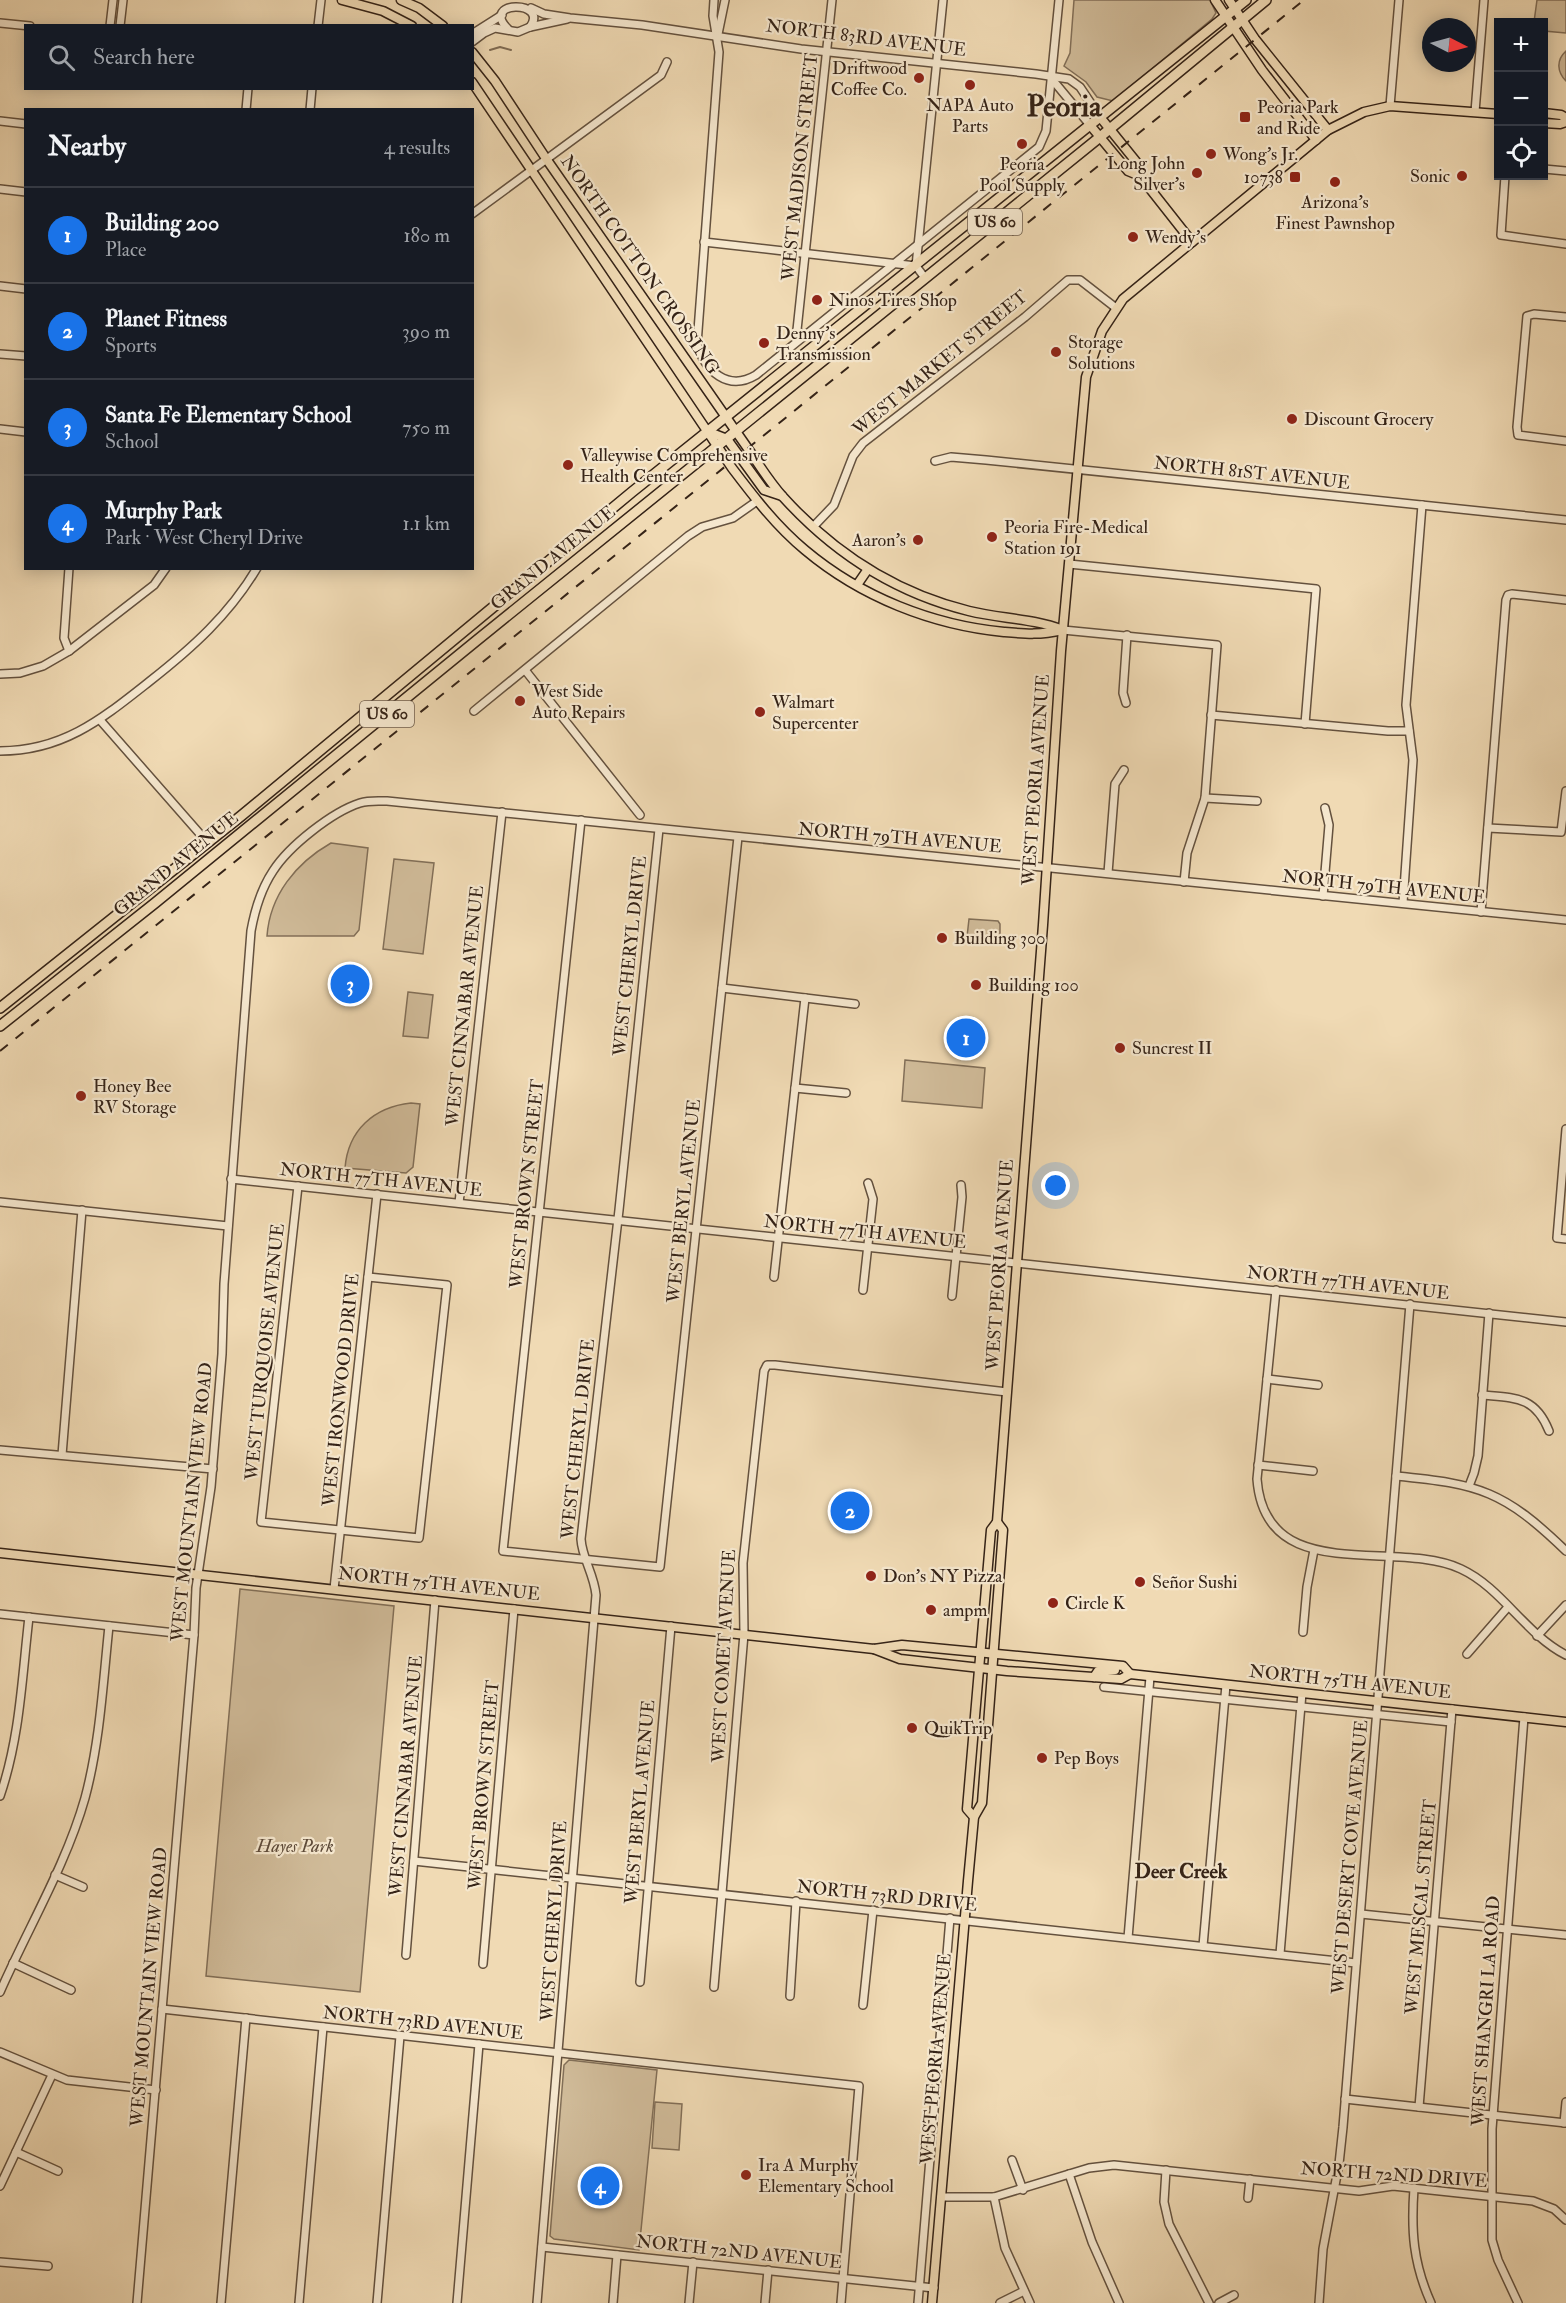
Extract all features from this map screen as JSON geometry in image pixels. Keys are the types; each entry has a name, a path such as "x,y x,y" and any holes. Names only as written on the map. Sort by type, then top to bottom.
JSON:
{"highway":[{"name":"GRAND AVENUE","path":"0,1008 207,842 726,417 1246,0"},
{"name":"GRAND AVENUE","path":"0,1026 156,903 1266,0"}],"main road":[{"path":"342,0 364,5 408,24"},
{"path":"396,0 398,18"},
{"path":"401,0 419,8 440,24"},
{"path":"1215,0 1262,70 1322,135"},
{"path":"1228,0 1322,135"},
{"name":"NORTH COTTON CROSSING","path":"474,55 495,81 547,160 736,432 782,496 813,527 868,569 898,586 931,600 986,614 1042,622 1063,630"},
{"name":"NORTH COTTON CROSSING","path":"474,85 718,447 757,501 777,524 805,550 857,585 910,611 984,630 1041,635 1063,630"},
{"path":"1322,135 1364,112 1390,106 1494,114"},
{"path":"1548,113 1561,115 1566,120 1560,124 1548,123"},
{"name":"NORTH 83RD AVENUE","path":"1100,117 1138,164 1140,176 1192,242"},
{"name":"NORTH 83RD AVENUE","path":"1090,125 1128,171 1140,176"},
{"name":"WEST PEORIA AVENUE","path":"974,1817 967,1809 969,1777 991,1530 997,1522 1063,630 1088,369 1102,331 1123,299 1322,135"},
{"path":"708,432 727,440"},
{"name":"NORTH COTTON CROSSING","path":"727,440 764,490 782,496"},
{"path":"857,585 868,569"},
{"name":"WEST PEORIA AVENUE","path":"932,2303 974,1817 982,1803 994,1670 1003,1530 997,1522"},
{"name":"NORTH 75TH AVENUE","path":"0,1553 874,1649 900,1659 994,1670 1121,1679 1130,1674 1566,1722"},
{"name":"NORTH 75TH AVENUE","path":"874,1649 902,1645 1007,1657 1123,1666 1130,1674"},
{"path":"1094,1677 1096,1671 1114,1670 1119,1666"},
{"path":"969,1777 984,1779"}],"street":[{"path":"110,24 113,0"},
{"path":"120,24 123,0"},
{"path":"318,24 321,0"},
{"path":"714,0 713,16 719,52 697,344 702,356 719,376 729,381 741,382 756,375 1042,142 1046,131 1059,0"},
{"path":"718,36 725,0"},
{"name":"WEST MADISON STREET","path":"802,336 797,330 807,253 832,0"},
{"path":"925,278 916,266 917,246 944,0"},
{"path":"1390,106 1399,0"},
{"path":"1475,112 1484,0"},
{"name":"NORTH 83RD AVENUE","path":"474,33 502,15 510,1 520,1 544,14 570,18 642,25 826,51 1036,74 1051,78 1065,77 1074,82 1100,117"},
{"path":"529,4 533,17 530,27"},
{"path":"502,15 503,23 509,30"},
{"name":"NORTH 83RD AVENUE","path":"474,40 488,30 495,28 518,32 570,18"},
{"path":"0,23 24,25"},
{"path":"474,213 661,75 667,62"},
{"name":"NORTH 83RD AVENUE","path":"1051,78 1090,125"},
{"path":"246,108 248,90"},
{"path":"310,108 312,90"},
{"path":"0,121 24,124"},
{"path":"1548,169 1566,171"},
{"path":"1505,180 1501,235 1566,244"},
{"path":"0,189 24,192"},
{"path":"704,242 916,266"},
{"name":"WEST MARKET STREET","path":"813,527 834,505 854,456 863,443 1025,317 1064,282 1072,279 1080,280 1116,308"},
{"path":"0,286 24,289"},
{"path":"1566,317 1534,314 1527,316 1518,435 1566,441"},
{"path":"0,354 24,356"},
{"path":"0,429 24,432"},
{"name":"NORTH 81ST AVENUE","path":"935,461 951,457 1566,520"},
{"path":"474,711 688,537 702,527 733,518 757,501"},
{"path":"1403,903 1413,760 1406,705 1422,505"},
{"path":"1069,564 1316,589 1305,724"},
{"path":"69,570 64,638 69,651"},
{"path":"0,674 20,673 43,666 69,651 154,585 165,570"},
{"path":"0,751 25,750 44,746 72,736 100,720 203,637 241,593 256,570"},
{"path":"1481,912 1508,595 1566,600"},
{"path":"1063,630 1217,645 1205,798 1187,853 1184,882"},
{"path":"1126,703 1123,693 1127,635"},
{"path":"525,670 640,815"},
{"path":"1211,715 1409,731"},
{"path":"100,720 207,842"},
{"path":"1108,873 1115,784 1124,770"},
{"path":"1488,828 1562,832 1566,790"},
{"path":"1205,798 1257,801"},
{"name":"WEST MOUNTAIN VIEW ROAD","path":"138,2303 194,1635 197,1574 213,1469 222,1354 231,1179 254,912 262,890 274,869 288,852 318,828 346,810 369,801 411,802"},
{"name":"NORTH 79TH AVENUE","path":"411,802 1566,920"},
{"path":"1323,896 1329,825 1325,808"},
{"name":"WEST CINNABAR AVENUE","path":"459,1203 502,812"},
{"name":"WEST BROWN STREET","path":"581,820 502,1551 585,1559"},
{"name":"WEST CHERYL DRIVE","path":"537,2303 596,1594 595,1583 581,1549 581,1539 659,829"},
{"name":"WEST BERYL AVENUE","path":"585,1559 660,1567 738,837"},
{"path":"722,988 855,1004"},
{"path":"774,1277 805,998"},
{"path":"795,1088 846,1093"},
{"path":"1566,1129 1557,1238 1566,1239"},
{"name":"NORTH 77TH AVENUE","path":"231,1179 1566,1322"},
{"path":"863,1290 873,1199 868,1183"},
{"path":"952,1296 963,1197 961,1185"},
{"name":"WEST TURQUOISE AVENUE","path":"298,1186 261,1522 340,1530"},
{"name":"WEST IRONWOOD DRIVE","path":"334,1589 377,1194"},
{"path":"0,1202 228,1226"},
{"path":"62,1455 82,1210"},
{"path":"340,1530 419,1538 447,1285 368,1277"},
{"path":"1276,1290 1258,1465 1258,1490 1272,1523 1287,1538 1314,1550 1453,1565 1485,1584 1537,1636 1566,1655"},
{"name":"WEST DESERT COVE AVENUE","path":"1319,2303 1323,2248 1335,2188 1345,2099 1410,1305"},
{"path":"1469,1486 1477,1464 1488,1313"},
{"name":"WEST COMET AVENUE","path":"714,1987 744,1634 743,1563 764,1371 767,1365 1007,1392"},
{"path":"1267,1379 1318,1385"},
{"path":"1482,1395 1512,1398 1531,1404 1539,1411 1549,1431"},
{"path":"0,1450 213,1469"},
{"path":"1258,1465 1313,1471"},
{"path":"1396,1476 1448,1481 1499,1497 1540,1526 1566,1551"},
{"path":"1304,1632 1307,1587 1314,1550"},
{"name":"WEST CINNABAR AVENUE","path":"406,1955 435,1600"},
{"path":"1537,1636 1566,1605"},
{"path":"1467,1654 1508,1607"},
{"name":"WEST BROWN STREET","path":"483,1964 514,1609"},
{"path":"0,1614 194,1635"},
{"path":"0,1796 18,1726 29,1617"},
{"path":"0,1992 75,1828 91,1774 109,1626"},
{"name":"WEST BERYL AVENUE","path":"639,1982 671,1626"},
{"path":"1128,1938 1150,1677"},
{"path":"1203,1946 1226,1685"},
{"name":"NORTH 75TH AVENUE","path":"1104,1687 1451,1722"},
{"path":"1280,1954 1302,1693"},
{"name":"WEST MESCAL STREET","path":"1419,2107 1452,1709"},
{"name":"WEST SHANGRI LA ROAD","path":"1518,2303 1495,2250 1491,2229 1491,2197 1492,2115 1524,1717"},
{"name":"NORTH 73RD DRIVE","path":"414,1861 1356,1962"},
{"path":"55,1875 83,1887"},
{"path":"790,1996 796,1901"},
{"path":"863,2005 873,1910"},
{"path":"1361,1914 1566,1935"},
{"name":"WEST PEORIA AVENUE","path":"918,2303 950,1918"},
{"path":"13,1963 71,1990"},
{"name":"NORTH 73RD AVENUE","path":"162,2009 859,2086 843,2277"},
{"path":"221,2303 246,2018"},
{"path":"300,2303 323,2027"},
{"path":"377,2303 400,2036"},
{"path":"457,2303 479,2044"},
{"path":"0,2052 52,2075 81,2083 156,2090"},
{"path":"0,2186 52,2075"},
{"path":"1345,2099 1565,2123 1566,2102"},
{"path":"16,2152 58,2171"},
{"path":"1012,2160 1023,2190"},
{"name":"NORTH 72ND DRIVE","path":"941,2197 994,2197 1105,2165 1359,2192 1394,2186 1491,2197 1540,2203 1554,2209 1566,2220"},
{"path":"1166,2170 1164,2202 1169,2224 1209,2303"},
{"path":"1069,2175 1092,2242 1119,2303"},
{"path":"1248,2198 1250,2179"},
{"path":"1414,2188 1412,2240 1417,2264 1431,2303"},
{"path":"994,2197 1005,2248 1030,2303"},
{"name":"NORTH 72ND AVENUE","path":"542,2247 934,2288"},
{"path":"613,2303 617,2255"},
{"path":"0,2262 48,2266"},
{"path":"689,2303 693,2262"},
{"path":"765,2303 768,2270"},
{"path":"841,2303 843,2277"},
{"path":"1000,2303 1023,2291"},
{"path":"1219,2303 1234,2295"}],"green space":[{"path":"1074,0 1210,0 1216,13 1212,19 1113,101 1097,97 1086,82 1064,66 1070,53"},
{"path":"1537,0 1566,0 1566,33 1548,31 1548,18 1535,18"},
{"path":"1566,51 1566,81 1561,74 1559,62"},
{"path":"331,843 368,848 359,930 354,936 267,936 273,907 287,882 307,860"},
{"path":"394,859 434,863 423,954 383,949"},
{"path":"969,919 998,921 1000,937 967,937"},
{"path":"408,992 433,995 428,1038 403,1036"},
{"path":"905,1060 985,1068 982,1108 902,1101"},
{"path":"411,1103 420,1104 413,1167 406,1173 345,1168 351,1142 365,1123 386,1110"},
{"name":"Hayes Park","path":"240,1589 394,1606 360,1992 206,1976"},
{"path":"569,2060 657,2070 639,2250 554,2239 550,2236 564,2065"},
{"path":"655,2102 682,2104 679,2150 652,2148"}],"waterway":[{"path":"490,50 500,47 511,50"}],"railway":[{"path":"0,1051 1304,0"}],"place":[{"name":"Driftwood Coffee Co.","path":"919,78"},
{"name":"NAPA Auto Parts","path":"970,85"},
{"name":"Peoria Park and Ride","path":"1245,117"},
{"name":"Peoria Pool Supply","path":"1022,144"},
{"name":"Wong's Jr.","path":"1211,154"},
{"name":"Long John Silver's","path":"1197,173"},
{"name":"Sonic","path":"1462,176"},
{"name":"10738","path":"1295,177"},
{"name":"Arizona's Finest Pawnshop","path":"1335,182"},
{"name":"Wendy's","path":"1133,237"},
{"name":"Ninos Tires Shop","path":"817,300"},
{"name":"Denny's Transmission","path":"764,343"},
{"name":"Storage Solutions","path":"1056,352"},
{"name":"Discount Grocery","path":"1292,419"},
{"name":"Valleywise Comprehensive Health Center","path":"568,465"},
{"name":"Peoria Fire-Medical Station 191","path":"992,537"},
{"name":"Aaron's","path":"918,540"},
{"name":"West Side Auto Repairs","path":"520,701"},
{"name":"Walmart Supercenter","path":"760,712"},
{"name":"Building 300","path":"942,938"},
{"name":"Santa Fe Elementary School","path":"350,984"},
{"name":"Building 100","path":"976,985"},
{"name":"Building 200","path":"966,1038"},
{"name":"Suncrest II","path":"1120,1048"},
{"name":"Honey Bee RV Storage","path":"81,1096"},
{"name":"Planet Fitness","path":"850,1511"},
{"name":"Don's NY Pizza","path":"871,1576"},
{"name":"Señor Sushi","path":"1140,1582"},
{"name":"Circle K","path":"1053,1603"},
{"name":"ampm","path":"931,1610"},
{"name":"QuikTrip","path":"912,1728"},
{"name":"Pep Boys","path":"1042,1758"},
{"name":"Ira A Murphy Elementary School","path":"746,2175"},
{"name":"Murphy Park","path":"600,2186"}],"district":[{"name":"Peoria","path":"1064,106"},
{"name":"Deer Creek","path":"1181,1871"}]}
